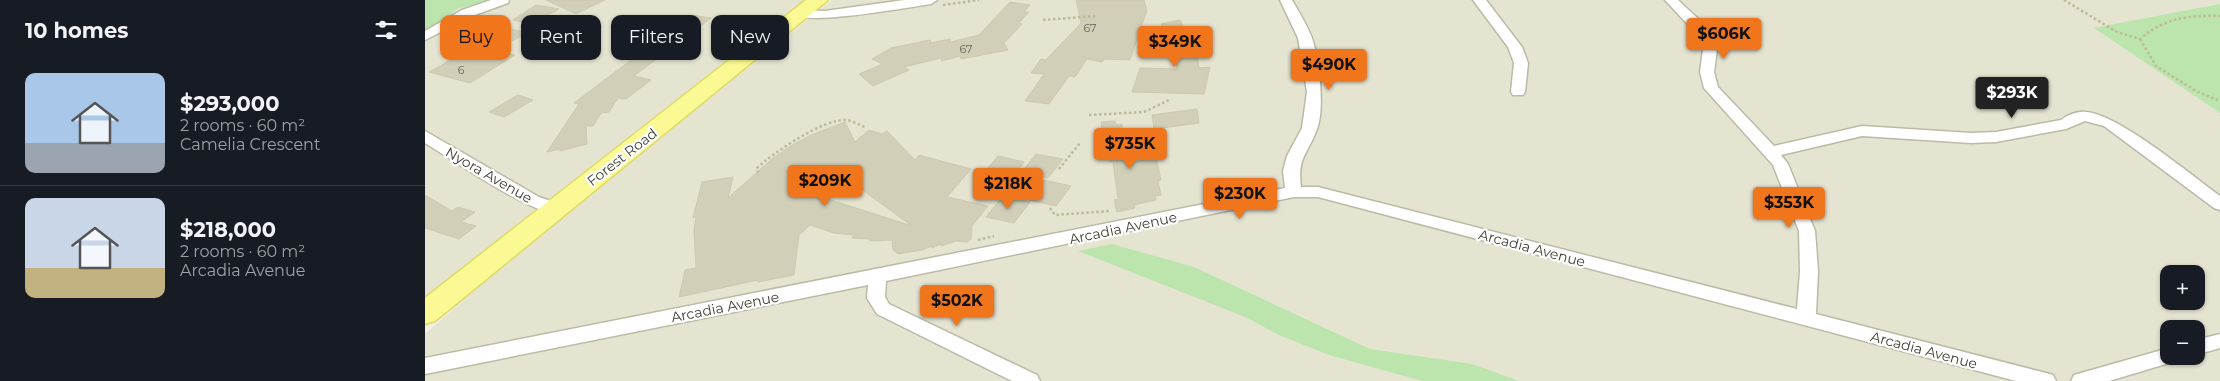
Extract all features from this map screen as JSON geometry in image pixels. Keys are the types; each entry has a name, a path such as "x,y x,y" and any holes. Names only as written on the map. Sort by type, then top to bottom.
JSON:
{"main road":[{"name":"Forest Road","path":"425,313 810,7"}],"street":[{"path":"425,36 462,15 503,0"},
{"path":"810,7 825,15 931,0"},
{"path":"1286,0 1305,38 1314,92 1309,128 1295,156 1291,171 1294,192"},
{"path":"1479,0 1515,47 1521,64 1518,92"},
{"path":"1671,0 1704,32 1711,42 1707,72 1711,88 1780,164 1807,231 1809,272 1806,320"},
{"path":"1771,152 1862,131 1971,138 1996,137 2066,124 2074,118 2086,116 2109,123 2220,204"},
{"name":"Nyora Avenue","path":"425,136 533,201 556,209"},
{"name":"Arcadia Avenue","path":"425,366 1294,192 1318,192 2046,381"},
{"path":"877,277 876,298 883,309 1030,381"},
{"path":"2205,345 2220,341"},
{"path":"2081,381 2160,359"}],"path":[{"path":"2064,0 2117,32 2140,39 2156,66 2196,91 2220,101"},
{"path":"1043,20 1095,16"},
{"path":"2140,39 2158,24 2170,20 2185,17 2220,16"},
{"path":"1089,115 1145,112 1169,100"},
{"path":"758,173 757,168 769,157 813,131 847,120 865,127"},
{"path":"1059,169 1080,143"},
{"path":"1050,208 1055,215 1110,211"}],"shaded area":[{"path":"489,0 818,0 789,23 789,15 711,15 711,60 743,60 425,313 425,32 440,21 440,60 511,60 511,15 449,15 457,9"},
{"path":"832,0 2220,0 2220,381 425,381 425,334 525,246 757,60 789,60 789,34"}],"green space":[{"path":"425,0 489,0 457,9 449,15 440,15 440,21 425,32"},
{"path":"2220,4 2220,113 2094,28"},
{"path":"1112,244 1194,267 1370,349 1472,364 1519,381 1422,381 1329,355 1279,335 1245,317 1078,251"}],"building":[{"path":"546,0 605,0 576,14"},
{"path":"1076,0 1144,0 1147,10 1130,60 1105,59 1102,62 1087,59 1075,77 1069,76 1049,104 1025,101 1044,74 1031,73 1041,59 1046,60 1081,23"},
{"path":"1010,2 1030,5 1024,12 1029,12 1019,23 1022,24 1004,43 1008,50 961,59 960,56 942,61 941,58 904,67 909,70 873,86 859,74 883,64 872,59 891,48 930,40 931,43 950,39 951,42 979,35"},
{"path":"536,5 559,9 548,15 521,15 521,22 513,20"},
{"path":"701,16 711,18 701,26"},
{"path":"1180,20 1195,47 1199,68 1210,67 1204,94 1132,92 1140,68 1177,69 1174,48 1161,24"},
{"path":"511,29 521,32 521,36 511,41"},
{"path":"450,60 507,60 470,83 429,72"},
{"path":"631,60 655,60 634,76 651,80 626,99 618,98 609,112 601,113 593,126 586,126 587,144 560,151 560,149 547,152 579,104 574,103"},
{"path":"518,95 533,100 504,117 489,112"},
{"path":"1197,109 1199,123 1154,129 1152,115"},
{"path":"1115,121 1116,125 1122,124 1122,133 1125,133 1130,150 1133,150 1134,162 1156,158 1161,180 1158,181 1161,195 1155,196 1156,200 1134,205 1135,208 1117,212 1114,200 1118,199 1113,162 1110,162 1110,153 1107,153 1106,144 1104,145 1101,122"},
{"path":"845,122 855,142 869,130 882,134 887,131 915,160 919,155 971,169 947,197 988,206 972,226 971,239 967,242 956,241 941,246 941,244 932,248 932,246 922,250 898,254 893,250 892,240 870,241 870,239 852,238 854,235 834,233 810,225 799,235 794,275 758,282 758,280 679,297 685,270 696,268 694,231 696,217 693,218 702,182 733,177 728,198 772,159 809,136","holes":["849,180 912,226 809,193"]},
{"path":"1036,154 1063,159 1048,178 1022,172"},
{"path":"998,156 1024,162 1009,181 982,175"},
{"path":"1044,180 1071,186 1056,206 1029,200"},
{"path":"425,195 452,211 458,207 475,212 461,222 476,226 459,239 425,228"},
{"path":"1003,196 1030,202 1014,223 986,217"}]}
